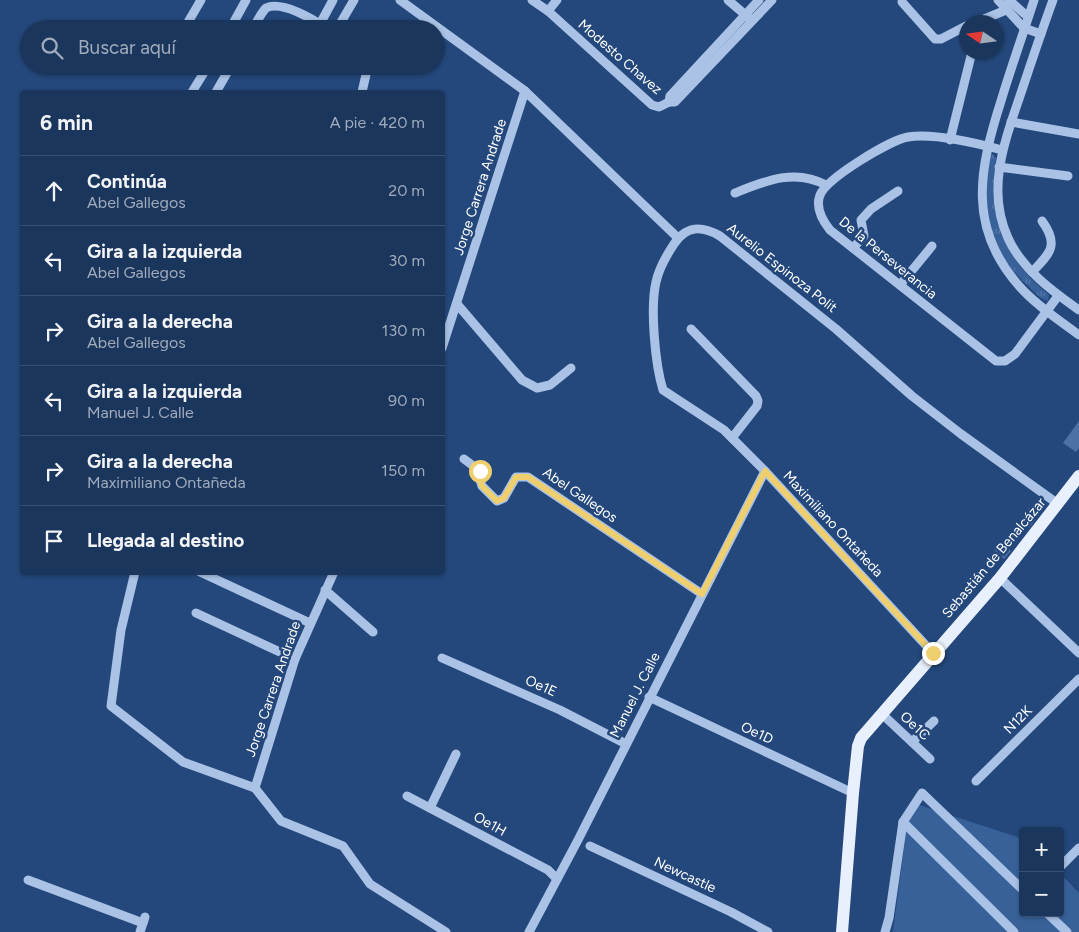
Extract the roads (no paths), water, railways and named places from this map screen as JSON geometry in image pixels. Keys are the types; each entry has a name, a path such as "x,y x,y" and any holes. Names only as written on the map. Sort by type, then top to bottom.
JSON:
{"main road":[{"name":"Sebastián de Benalcázar","path":"842,932 858,746 866,731 881,713 1000,578 1079,476"}],"street":[{"path":"189,20 201,0"},
{"path":"235,20 246,0"},
{"path":"326,20 333,0"},
{"path":"342,20 354,0"},
{"path":"400,0 427,20"},
{"name":"Modesto Chavez","path":"532,0 548,11 652,105 659,107 668,102 670,96 748,17"},
{"path":"548,11 557,0"},
{"path":"728,0 748,17"},
{"path":"748,17 759,0"},
{"path":"748,17 772,0"},
{"path":"998,0 1024,28 1041,34"},
{"path":"1009,0 1028,17"},
{"path":"1034,0 986,146 981,197 984,221 992,244 1006,269 1021,288 1079,336"},
{"path":"1053,0 1002,150 999,167 998,199 1002,222 1008,238 1032,272 1058,296 1079,310"},
{"path":"902,2 935,38 941,39 959,30"},
{"path":"259,20 266,8 277,4 290,7 313,20"},
{"path":"994,15 1006,10"},
{"path":"445,33 525,91 678,238"},
{"path":"950,140 970,60"},
{"path":"193,90 202,75"},
{"path":"217,90 226,75"},
{"path":"362,90 366,75"},
{"name":"Jorge Carrera Andrade","path":"445,339 525,91"},
{"path":"1011,122 1079,134"},
{"path":"735,193 784,176 799,177 826,186 883,148 903,138 926,136 1002,150"},
{"path":"999,167 1068,176"},
{"name":"De la Perseverancia","path":"826,186 819,200 822,217 830,230 989,357 999,362 1009,359 1015,354 1058,296"},
{"path":"853,248 864,236 861,220 871,209 898,191"},
{"path":"1032,272 1050,250 1052,244 1052,234 1042,221"},
{"name":"Aurelio Espinoza Polit","path":"678,238 692,228 703,229 720,236 836,329 919,402 1058,504"},
{"name":"Maximiliano Ontañeda","path":"678,238 662,265 655,291 656,339 662,386 672,398 719,426 732,438 765,471 933,653"},
{"path":"900,285 932,246"},
{"path":"457,304 522,380 537,388 550,385 571,368"},
{"path":"691,329 756,396 758,401 757,406 732,438"},
{"name":"Abel Gallegos","path":"464,459 480,471 482,486 497,501 504,498 516,477 528,477 702,594"},
{"name":"Manuel J. Calle","path":"529,932 765,471"},
{"path":"134,575 121,630 111,706 183,762 255,788 281,821 343,846 370,884 446,932"},
{"path":"206,575 310,623"},
{"name":"Jorge Carrera Andrade","path":"255,788 295,659 332,575"},
{"path":"1000,578 1079,653"},
{"path":"325,590 373,632"},
{"path":"196,613 295,659"},
{"name":"Oe1E","path":"442,658 560,710 626,744"},
{"name":"N12K","path":"976,780 1079,679"},
{"name":"Oe1D","path":"649,697 853,793"},
{"name":"Oe1C","path":"881,713 930,759"},
{"path":"912,742 934,721"},
{"path":"430,808 456,754"},
{"path":"885,932 889,918 902,822 922,794 1019,886"},
{"name":"Oe1H","path":"407,796 548,870 557,878"},
{"path":"902,822 1014,932"},
{"name":"Newcastle","path":"590,846 731,912 768,932"},
{"path":"1064,863 1079,848"},
{"path":"28,880 142,924"},
{"path":"1051,917 1067,932"}]}
